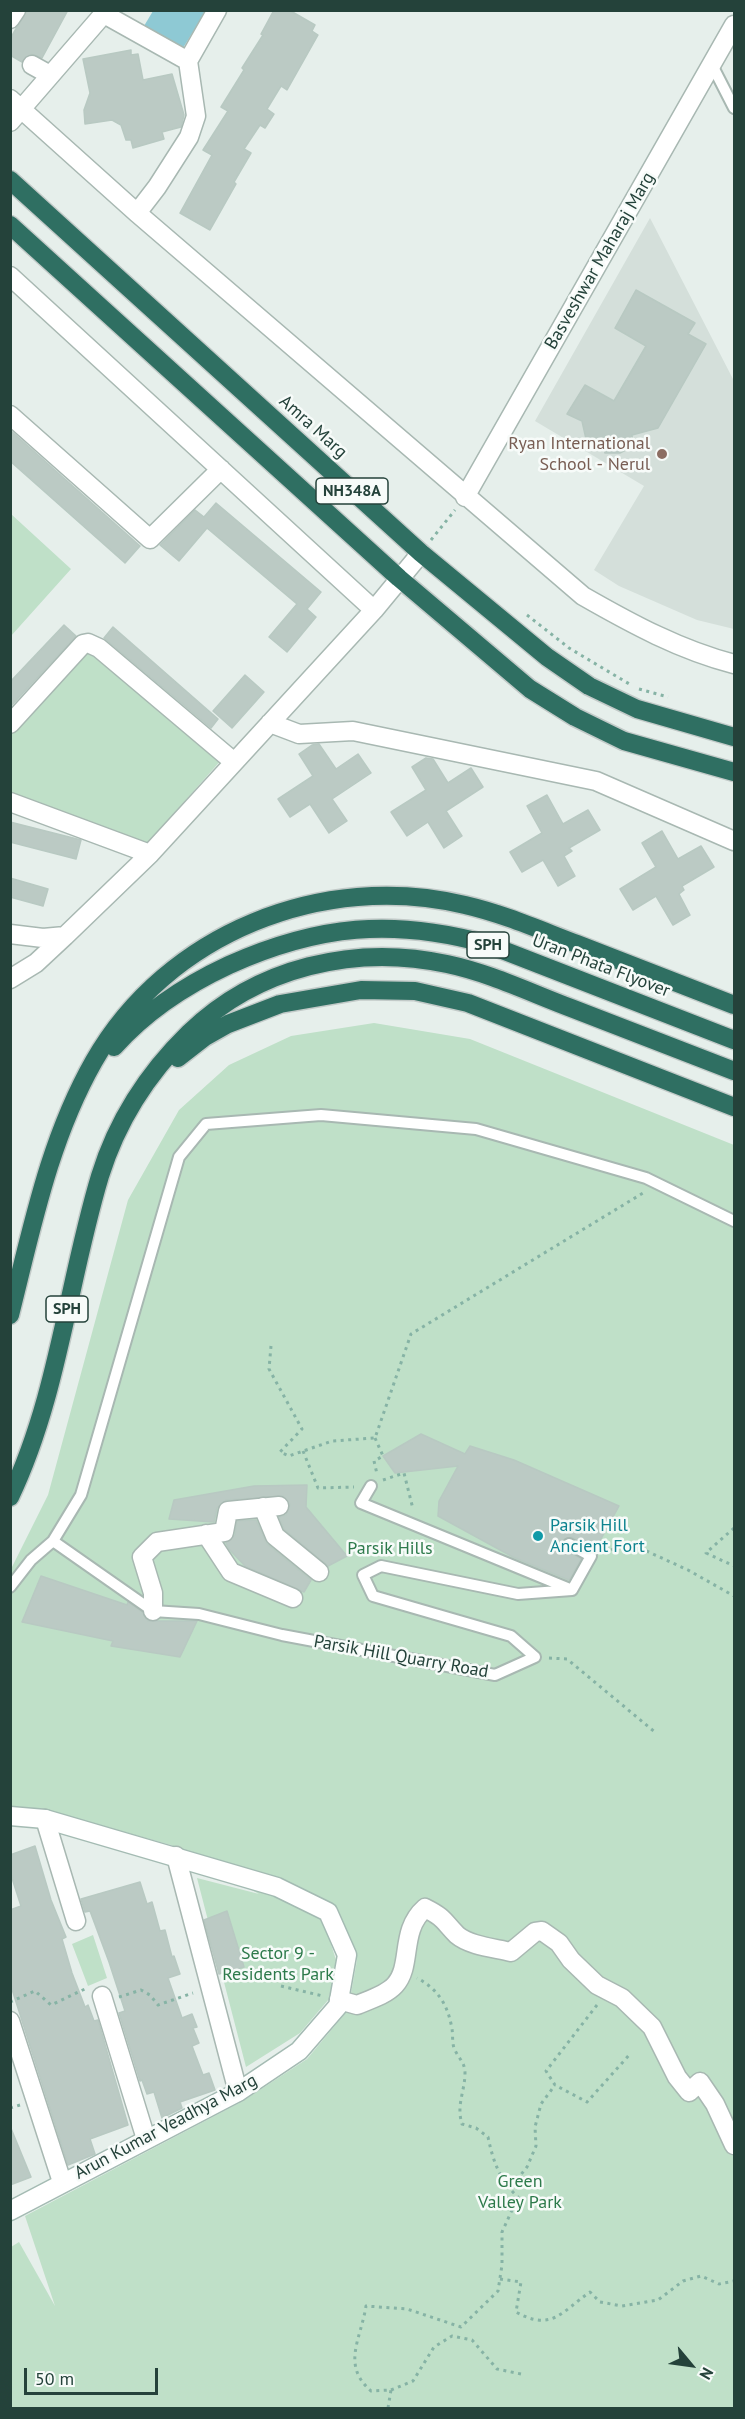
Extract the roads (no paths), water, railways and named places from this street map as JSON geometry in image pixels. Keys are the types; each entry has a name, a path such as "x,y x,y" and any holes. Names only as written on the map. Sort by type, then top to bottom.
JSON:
{"highway":[{"name":"Amra Marg","path":"10,180 426,546 547,657 589,686 637,709 735,737"},
{"name":"NH348A","path":"10,225 399,579 530,689 575,717 624,741 735,772"},
{"path":"78,1095 93,1062 111,1036 160,982 219,938 283,909 319,901 391,896 463,904 498,914 735,1005"},
{"name":"Uran Phata Flyover","path":"78,1095 98,1065 144,1018 190,984 231,964 292,940 357,928 423,930 488,944 735,1040"},
{"name":"SPH","path":"10,1497 36,1433 101,1174 122,1120 137,1093 175,1047 219,1006 243,991 299,968 329,962 369,957 419,959 478,973 735,1071"},
{"path":"122,1120 141,1096 182,1054 228,1024 280,1004 334,993 388,989 442,995 468,1003 735,1107"},
{"name":"SPH","path":"10,1315 50,1158 78,1095"}],"street":[{"path":"137,213 157,187 193,127 196,116 188,61 217,10"},
{"path":"188,61 106,12 50,75 14,110 583,596 646,632 708,657 735,664"},
{"name":"Basveshwar Maharaj Marg","path":"465,497 735,25"},
{"path":"32,65 50,75"},
{"path":"10,276 374,610"},
{"path":"10,414 150,539 154,539 221,469"},
{"path":"10,979 36,963 150,854 374,610 426,546"},
{"path":"10,724 83,644 88,643 99,648 234,762"},
{"path":"270,723 299,734 353,731 596,781 735,841"},
{"path":"10,802 150,854"},
{"path":"10,934 43,938 65,936"},
{"path":"153,1611 153,1593 142,1557 158,1542 224,1532 228,1511 271,1507 275,1536 319,1572"},
{"path":"206,1534 231,1572 293,1598"},
{"name":"Arun Kumar Veadhya Marg","path":"10,1816 45,1819 278,1887 328,1912 347,1955 338,2006 299,2051 238,2092 10,2211"},
{"path":"45,1819 76,1921"},
{"path":"176,1856 238,2092"},
{"path":"339,2000 357,2005 395,1985 402,1970 413,1919 425,1908 444,1918 459,1936 481,1945 511,1952 536,1932 542,1931 559,1943 571,1960 605,1990 622,1998 652,2026 677,2077 689,2092 700,2082 715,2104 735,2145"},
{"path":"98,1995 146,2139"},
{"path":"10,2021 62,2182"}],"lane":[{"path":"712,65 735,108"},
{"path":"10,1587 31,1560 53,1541 81,1495 179,1157 206,1124 321,1116 476,1129 657,1184 735,1221"},
{"path":"370,1486 361,1503 572,1590 591,1556 569,1544"},
{"path":"53,1541 153,1611"},
{"name":"Parsik Hill Quarry Road","path":"153,1611 199,1614 282,1635 495,1675 535,1657 511,1636 373,1596 363,1575 381,1566 518,1594 572,1590"}],"water":[{"path":"153,11 206,11 183,48 144,26"}],"place":[{"name":"Ryan International School - Nerul","path":"662,454"},
{"name":"Parsik Hill Ancient Fort","path":"538,1536"}],"park label":[{"name":"Parsik Hills","path":"390,1549"},
{"name":"Sector 9 - Residents Park","path":"278,1964"},
{"name":"Green Valley Park","path":"520,2192"}]}
